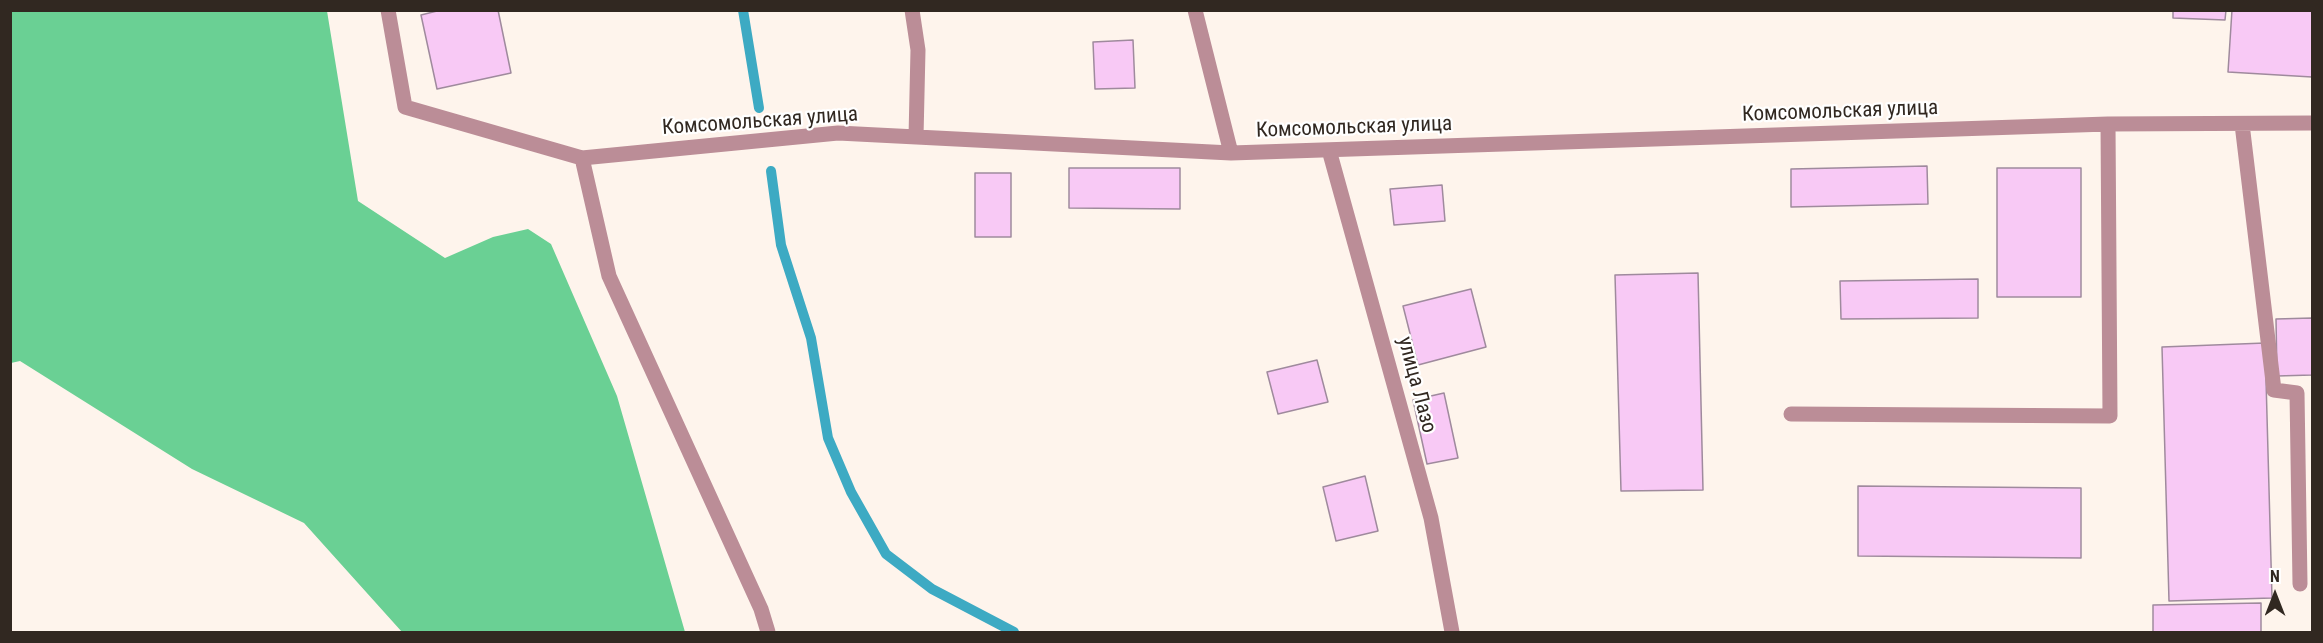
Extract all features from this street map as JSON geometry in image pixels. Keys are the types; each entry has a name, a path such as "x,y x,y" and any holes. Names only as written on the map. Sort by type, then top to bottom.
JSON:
{"street":[{"name":"Комсомольская улица","path":"388,10 405,107 582,158 838,133 1231,153 2108,124 2313,123"},
{"path":"912,10 918,50 916,137"},
{"path":"1195,10 1231,153"},
{"path":"1791,414 2110,416 2108,124"},
{"path":"2242,124 2274,390 2297,393 2300,584"},
{"name":"улица Лазо","path":"1329,150 1431,518 1452,633"},
{"path":"582,158 609,276 761,609 768,633"}],"green space":[{"path":"10,11 327,11 358,201 445,258 493,237 528,229 551,244 617,396 685,632 402,632 304,523 192,469 20,361 11,363"}],"building":[{"path":"441,10 498,10 511,73 437,89 421,15"},
{"path":"2173,10 2226,10 2225,20 2173,18"},
{"path":"2232,10 2312,10 2312,77 2228,72"},
{"path":"1133,40 1135,88 1095,89 1093,42"},
{"path":"1927,166 1928,204 1791,207 1791,169"},
{"path":"1069,168 1180,168 1180,209 1069,208"},
{"path":"1997,168 2081,168 2081,297 1997,297"},
{"path":"975,173 1011,173 1011,237 975,237"},
{"path":"1442,185 1445,221 1394,225 1390,189"},
{"path":"1698,273 1703,490 1621,491 1615,275"},
{"path":"1978,279 1978,318 1841,319 1840,281"},
{"path":"1471,289 1486,347 1418,365 1403,306"},
{"path":"2312,318 2312,375 2277,376 2276,319"},
{"path":"2265,343 2272,598 2169,601 2162,347"},
{"path":"1317,360 1328,402 1278,414 1267,372"},
{"path":"1444,393 1458,458 1427,464 1413,400"},
{"path":"1365,476 1378,531 1336,541 1323,487"},
{"path":"1858,486 2081,488 2081,558 1858,556"},
{"path":"2261,603 2261,632 2153,632 2153,605"}],"waterway":[{"path":"743,10 759,108"},
{"path":"771,171 781,245 811,338 828,438 851,492 886,554 932,589 1014,632"}]}
